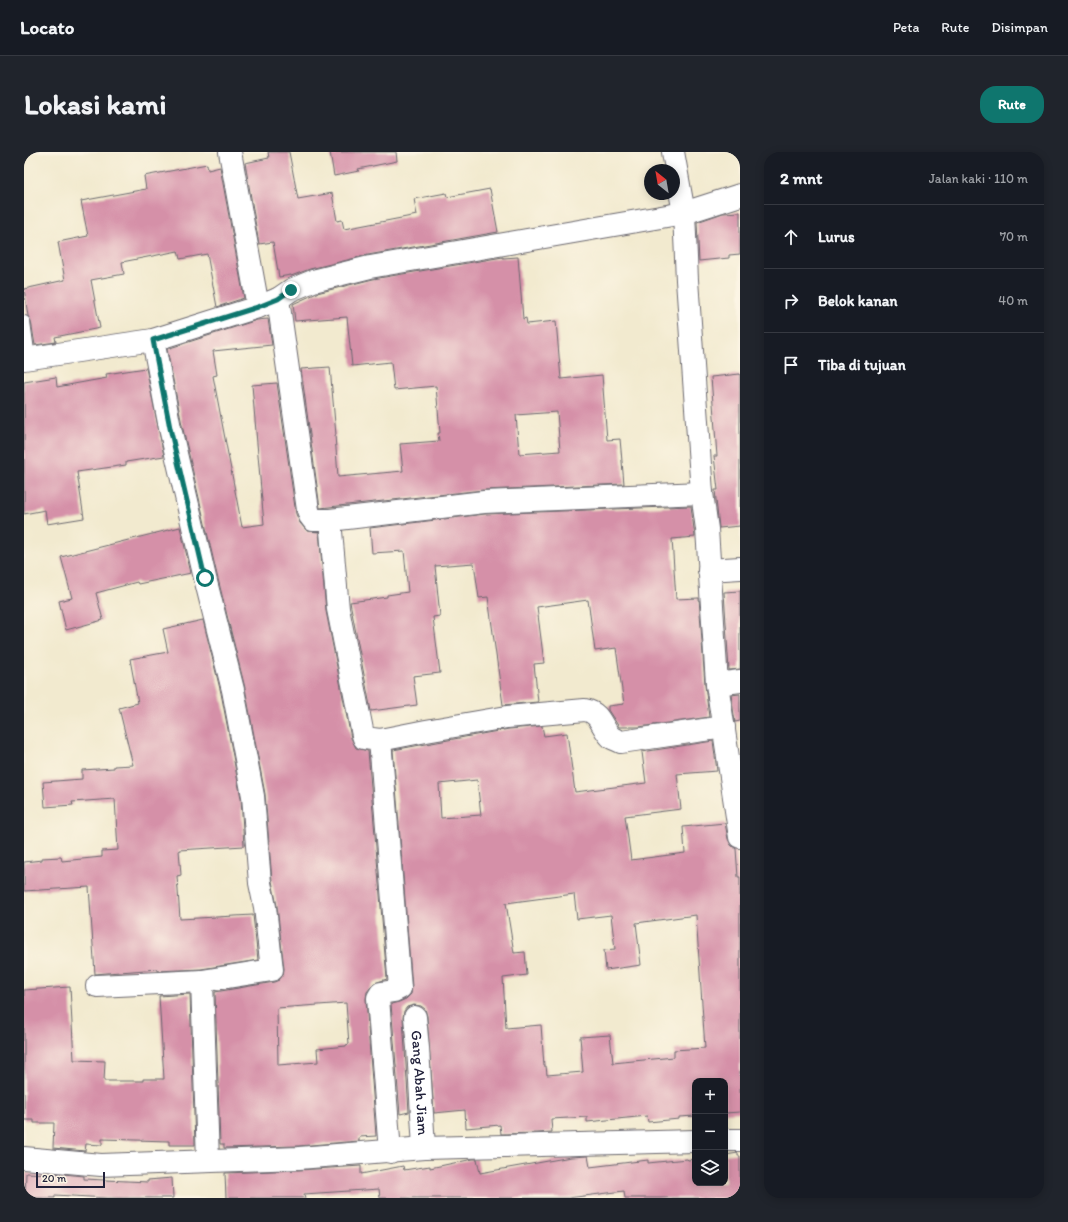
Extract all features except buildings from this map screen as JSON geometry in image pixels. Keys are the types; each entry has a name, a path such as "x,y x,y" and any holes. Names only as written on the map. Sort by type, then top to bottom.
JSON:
{"street":[{"path":"230,152 258,307"},
{"path":"673,152 684,213 687,280 702,493 707,529 717,684 740,837"},
{"path":"27,359 153,340 258,307 278,299 291,290 313,281 370,267 684,213 740,195"},
{"path":"278,299 308,510 313,520 330,520 484,502 702,493"},
{"path":"97,986 202,981 272,970 265,907 260,882 253,796 233,690 170,428 153,340"},
{"path":"330,520 338,609 362,735 367,740 380,740 493,719 585,710 596,715 612,737 621,742 724,727"},
{"path":"709,570 740,568"},
{"path":"717,684 740,681"},
{"path":"380,740 400,988 394,991 381,993 378,998 390,1152"},
{"path":"202,981 208,1161"},
{"name":"Gang Abah Jiam","path":"415,1017 424,1148"},
{"path":"728,1140 740,1140"},
{"path":"24,1158 101,1165 299,1158 390,1152 424,1148 692,1141"}],"lane":[{"path":"24,322 27,359"}],"route":[{"path":"205,578 170,428 153,340 258,307 278,299 291,290"}]}
